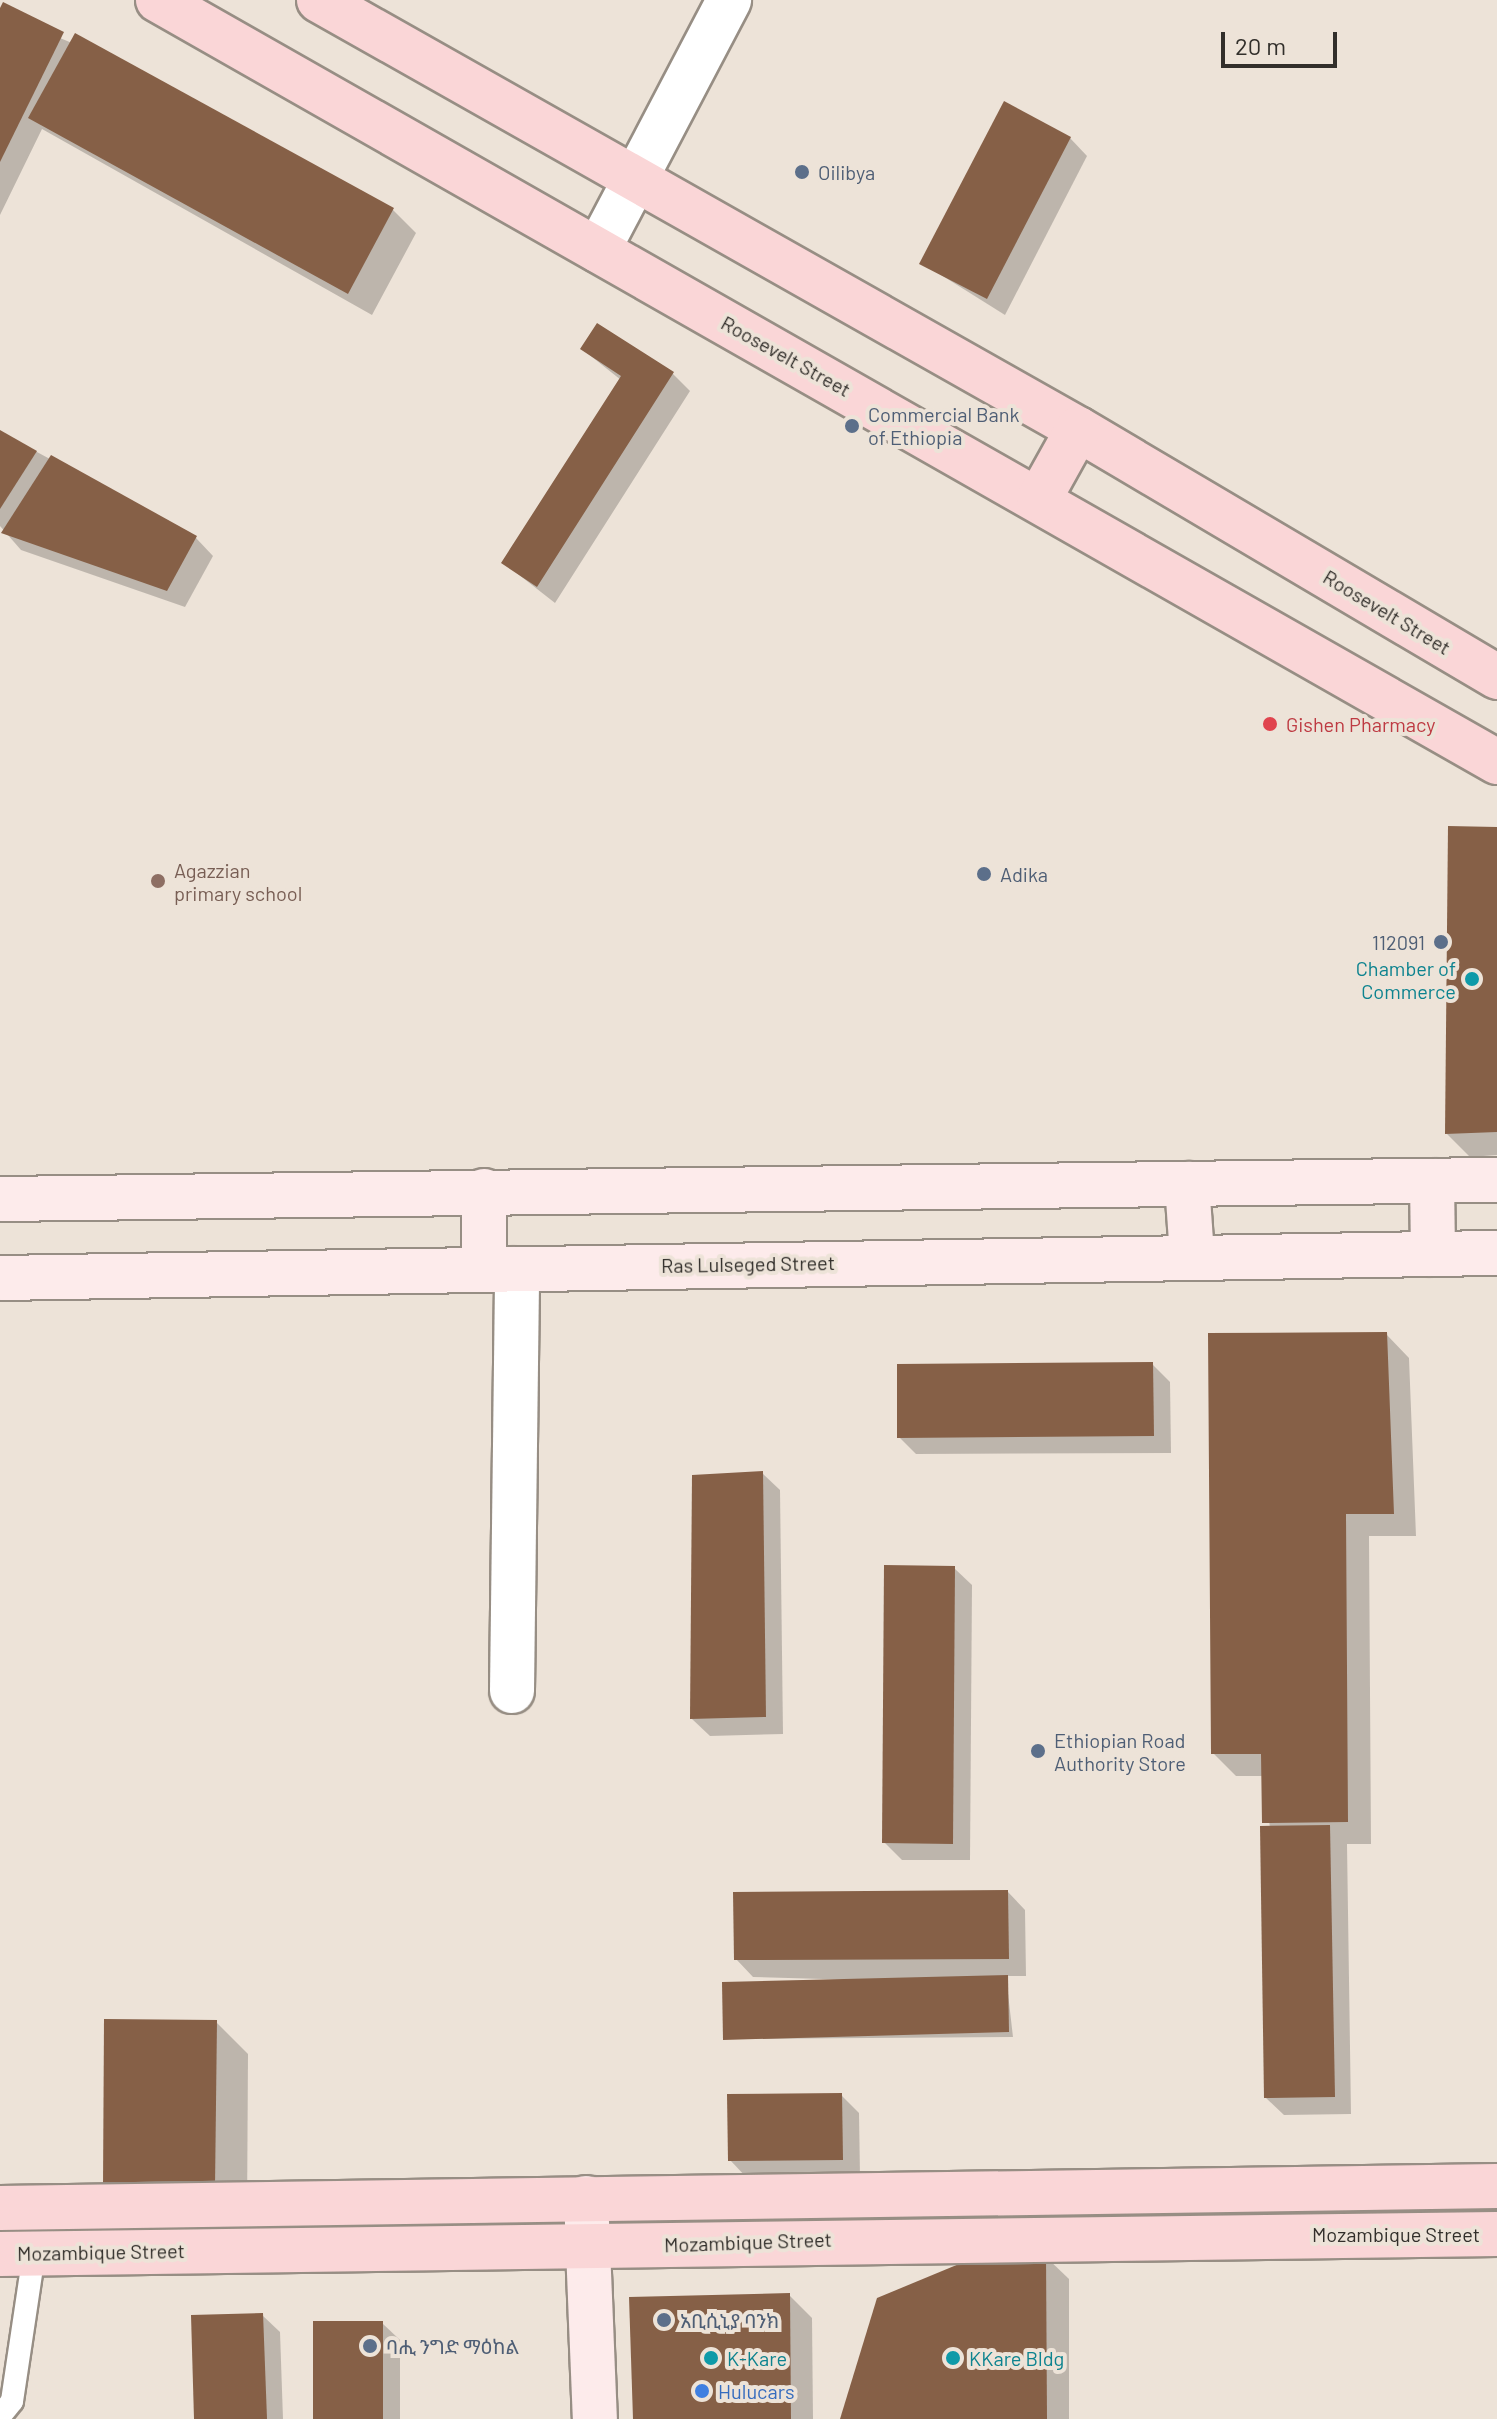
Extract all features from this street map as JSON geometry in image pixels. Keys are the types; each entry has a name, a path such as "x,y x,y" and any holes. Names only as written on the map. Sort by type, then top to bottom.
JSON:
{"main road":[{"name":"Roosevelt Street","path":"158,0 1497,762"},
{"name":"Roosevelt Street","path":"319,0 1078,429 1497,677"},
{"path":"1039,499 1078,429"},
{"path":"0,2208 1497,2186"},
{"name":"Mozambique Street","path":"17,2253 589,2247 1010,2235 1497,2234"}],"street":[{"path":"598,250 633,176 729,0"},
{"path":"0,1199 1497,1180"},
{"path":"1432,1181 1433,1254"},
{"path":"1187,1184 1192,1255"},
{"path":"484,1191 500,1269 512,1691"},
{"name":"Ras Lulseged Street","path":"0,1278 1192,1255 1497,1253"},
{"path":"586,2198 595,2419"}],"lane":[{"path":"0,2416 12,2401 17,2253"}],"building":[{"path":"3,2 64,32 0,162 0,8"},
{"path":"75,33 394,208 348,294 28,118"},
{"path":"1004,101 1071,137 987,299 919,264"},
{"path":"597,323 674,372 537,587 501,563 621,376 580,349"},
{"path":"0,430 37,451 0,509"},
{"path":"51,455 197,536 167,591 1,533"},
{"name":"Chamber of Commerce","path":"1448,826 1497,827 1497,1132 1445,1134"},
{"path":"1387,1332 1394,1514 1346,1514 1348,1822 1262,1823 1261,1754 1211,1754 1208,1333"},
{"path":"1153,1362 1154,1436 897,1438 897,1364"},
{"path":"763,1471 766,1717 690,1719 692,1475"},
{"path":"884,1565 955,1566 953,1844 882,1843"},
{"path":"1330,1825 1335,2097 1264,2098 1260,1826"},
{"path":"1008,1890 1009,1959 734,1960 733,1892"},
{"path":"1008,1975 1009,2032 723,2040 722,1982"},
{"path":"104,2019 217,2020 215,2187 103,2186"},
{"path":"842,2093 843,2160 728,2161 727,2094"},
{"name":"KKare Bldg","path":"1046,2254 1047,2419 840,2419 877,2298 971,2259"},
{"name":"K-Kare","path":"790,2293 791,2419 633,2419 629,2297"},
{"path":"263,2313 267,2419 194,2419 191,2315"},
{"path":"313,2321 383,2321 383,2419 313,2419"}],"place":[{"name":"Oilibya","path":"802,172"},
{"name":"Commercial Bank of Ethiopia","path":"852,426"},
{"name":"Gishen Pharmacy","path":"1270,724"},
{"name":"Adika","path":"984,874"},
{"name":"Agazzian primary school","path":"158,881"},
{"name":"112091","path":"1441,942"},
{"name":"Chamber of Commerce","path":"1472,979"},
{"name":"Ethiopian Road Authority Store","path":"1038,1751"},
{"name":"አቢሲኒያ ባንክ","path":"664,2320"},
{"name":"ባሒ ንግድ ማዕከል","path":"370,2346"},
{"name":"K-Kare","path":"711,2358"},
{"name":"KKare Bldg","path":"953,2358"},
{"name":"Hulucars","path":"702,2391"}]}
